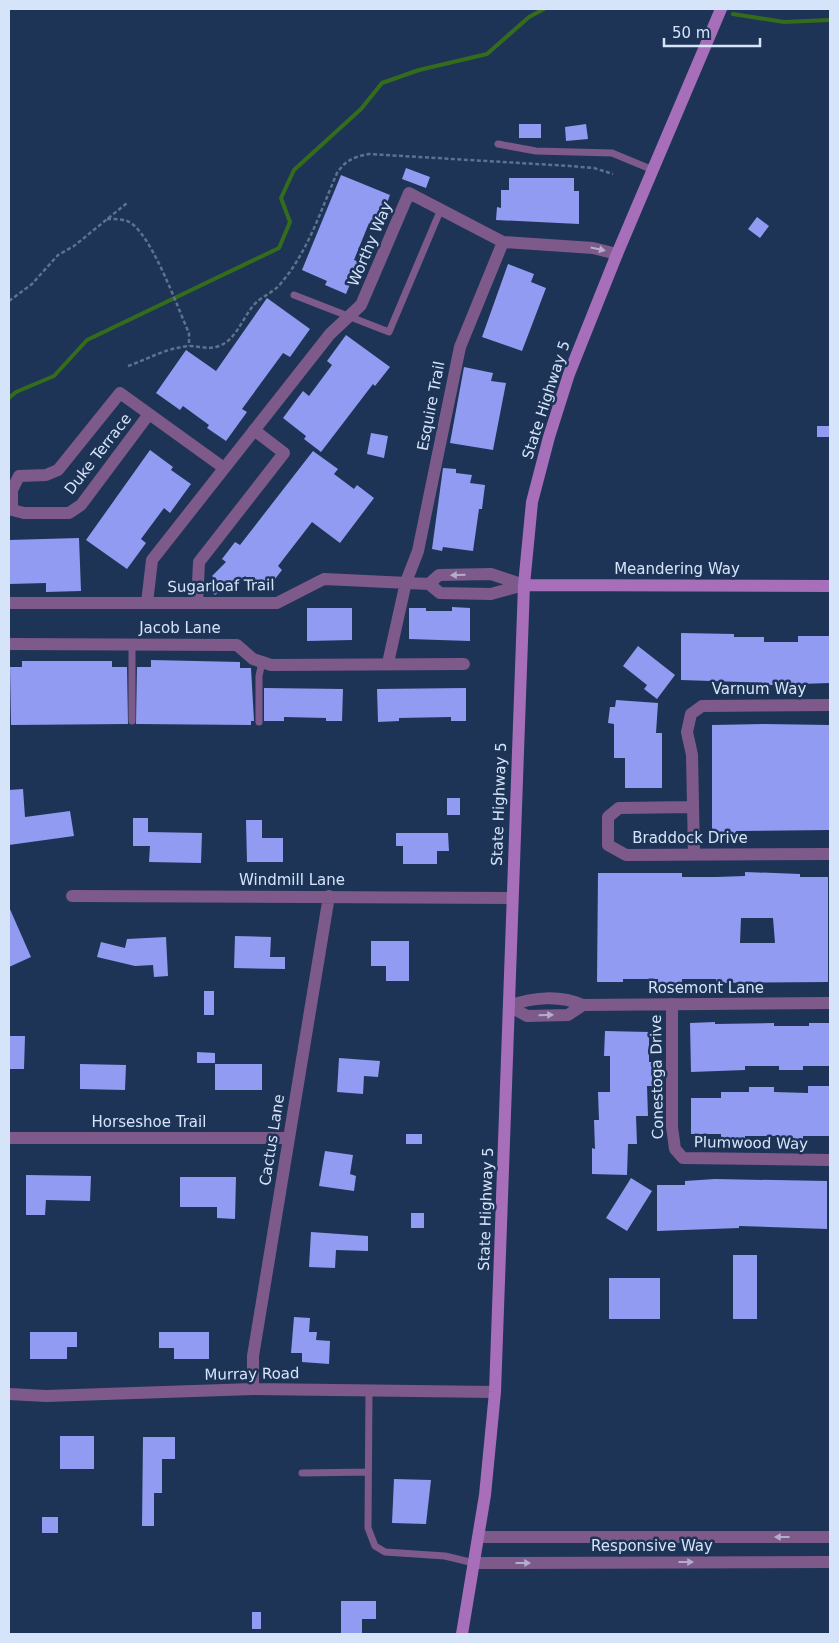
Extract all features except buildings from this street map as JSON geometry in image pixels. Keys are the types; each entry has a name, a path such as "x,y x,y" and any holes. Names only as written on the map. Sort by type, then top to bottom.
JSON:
{"main road":[{"name":"State Highway 5","path":"462,1634 478,1537 495,1392 524,585 532,502 549,437 569,374 617,254 721,9"},
{"name":"Meandering Way","path":"524,585 830,586"}],"street":[{"name":"Worthy Way","path":"146,603 152,560 330,334 361,305 410,192 503,242 579,247 617,254"},
{"name":"Esquire Trail","path":"388,663 406,582 418,551 460,348 503,242"},
{"name":"Duke Terrace","path":"149,414 81,505 69,513 24,513 12,510 12,490 19,476 46,475 58,470 120,393 224,468"},
{"path":"197,603 199,562 284,453 254,430"},
{"name":"Sugarloaf Trail","path":"429,584 439,575 491,574 524,585"},
{"name":"Sugarloaf Trail","path":"9,603 277,603 324,579 429,584 440,593 491,594 524,585"},
{"name":"Jacob Lane","path":"9,644 237,645 253,658 271,665 464,664"},
{"name":"Varnum Way","path":"692,807 692,755 687,732 692,714 702,706 830,705"},
{"path":"692,807 694,854"},
{"name":"Braddock Drive","path":"692,807 619,808 608,817 606,829 608,845 626,855 830,854"},
{"name":"Windmill Lane","path":"72,896 512,898"},
{"name":"Cactus Lane","path":"253,1389 253,1356 329,896"},
{"name":"Rosemont Lane","path":"509,1006 527,999 571,1000 583,1005 830,1003"},
{"name":"Conestoga Drive","path":"672,1004 672,1126 675,1149"},
{"name":"Horseshoe Trail","path":"9,1138 289,1138"},
{"name":"Plumwood Way","path":"675,1149 683,1158 830,1160"},
{"name":"Murray Road","path":"9,1394 46,1396 253,1389 495,1392"},
{"name":"Responsive Way","path":"478,1537 830,1538"},
{"name":"Responsive Way","path":"474,1563 830,1562"}],"lane":[{"path":"498,144 536,150 612,153 654,170"},
{"path":"294,295 389,332 440,209"},
{"path":"132,644 132,721"},
{"path":"260,722 260,676 262,662"},
{"path":"369,1390 368,1528 375,1546 385,1552 445,1556 474,1563"},
{"path":"302,1473 368,1472"}],"path":[{"path":"128,366 146,360 159,352 189,346 218,347 230,340 260,298 281,284 300,257 337,173 345,162 355,157 369,154 570,166 594,168 614,174"},
{"path":"9,301 32,284 58,255 74,246 127,203"},
{"path":"107,219 128,221 137,228 150,246 189,333 189,346"}],"waterway":[{"path":"9,398 16,392 54,376 87,340 279,248 290,222 281,198 294,170 361,109 382,83 419,70 487,54 529,17 544,9"},
{"path":"733,14 784,22 830,20"}]}
